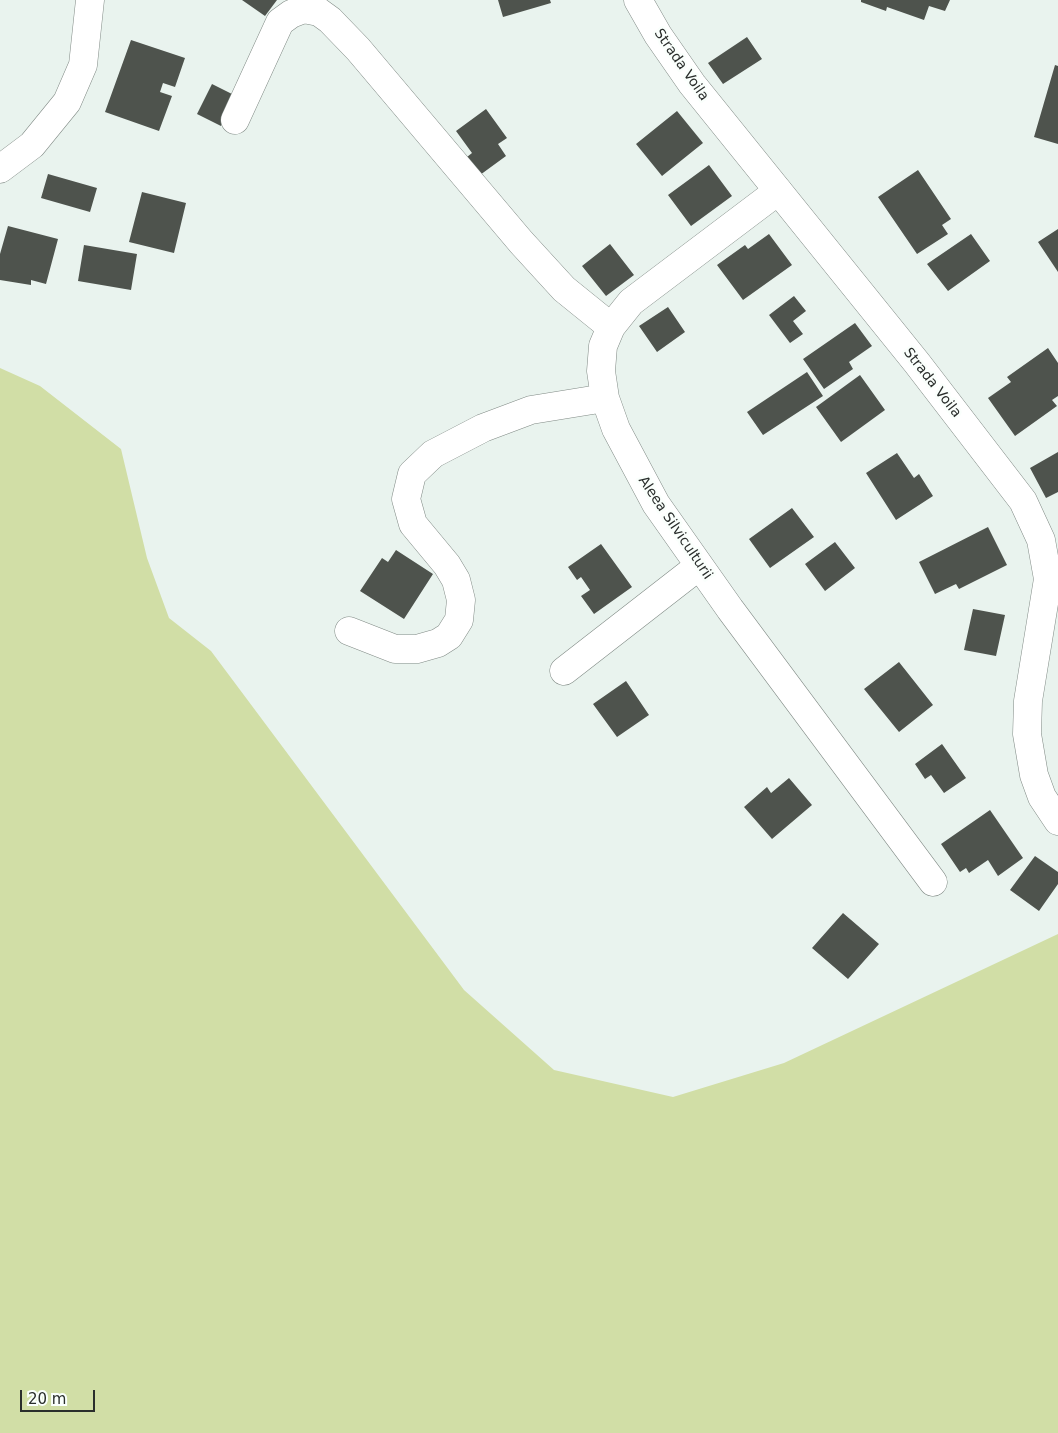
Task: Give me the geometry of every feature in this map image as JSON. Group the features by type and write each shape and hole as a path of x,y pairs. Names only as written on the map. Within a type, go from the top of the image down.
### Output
{"street":[{"path":"0,169 32,145 67,102 83,65 90,0"},
{"name":"Strada Voila","path":"638,0 658,36 692,84 916,363 1023,501 1041,540 1048,579 1028,701 1027,734 1034,775 1042,797 1058,821"},
{"path":"235,120 280,22 291,14 304,9 320,12 358,49 521,242 564,289 611,327"},
{"name":"Aleea Silviculturii","path":"778,191 631,302 611,327 602,346 601,371 605,398 616,429 656,504 699,566 933,882"},
{"path":"349,631 395,649 418,649 438,643 449,636 459,620 461,600 456,580 447,565 413,524 406,499 412,474 433,454 483,428 531,410 605,398"},
{"path":"564,671 699,566"}],"green space":[{"path":"0,368 40,386 121,449 147,558 169,618 211,651 464,990 554,1070 673,1097 784,1063 1058,934 1058,1433 0,1433"}],"building":[{"path":"242,0 277,0 265,16"},
{"path":"498,0 550,0 551,3 503,17"},
{"path":"861,0 950,0 945,11 929,6 924,20 887,7 886,11 861,2"},
{"path":"747,37 762,59 723,84 708,63"},
{"path":"131,40 185,58 175,87 163,83 160,92 172,96 159,131 105,112"},
{"path":"1055,65 1058,66 1058,144 1034,137"},
{"path":"212,84 236,96 221,126 197,114"},
{"path":"486,109 507,138 498,144 506,156 480,175 467,157 472,153 456,131"},
{"path":"677,111 703,143 662,176 636,144"},
{"path":"709,165 732,196 691,226 668,195"},
{"path":"918,170 951,219 942,225 948,234 917,254 878,197"},
{"path":"48,174 97,188 90,212 41,198"},
{"path":"142,192 186,203 174,253 129,242"},
{"path":"8,226 58,239 46,284 31,280 31,285 0,280 0,254"},
{"path":"1058,229 1058,272 1038,242"},
{"path":"769,234 792,265 743,300 717,265 745,245 748,249"},
{"path":"971,234 990,261 948,291 927,264"},
{"path":"610,244 634,275 606,296 582,266"},
{"path":"84,245 137,254 131,290 78,281"},
{"path":"794,296 806,311 793,321 803,334 790,343 769,315"},
{"path":"668,307 685,332 657,352 639,326"},
{"path":"855,323 872,346 849,362 853,369 824,389 803,359"},
{"path":"1048,348 1058,363 1058,396 1052,400 1057,406 1015,436 988,398 1011,382 1007,377"},
{"path":"807,372 823,396 763,435 747,412"},
{"path":"860,375 885,410 841,442 816,407"},
{"path":"1058,452 1058,492 1046,498 1030,468"},
{"path":"897,453 914,478 919,474 933,496 896,520 866,473"},
{"path":"792,508 814,537 770,568 749,539"},
{"path":"988,527 1007,565 959,589 956,584 935,594 919,562"},
{"path":"835,542 855,568 825,591 805,564"},
{"path":"601,544 632,587 594,614 581,596 590,590 581,577 577,580 568,567"},
{"path":"396,550 433,574 404,619 360,591 382,558 388,562"},
{"path":"973,609 1005,615 996,656 964,650"},
{"path":"899,662 933,705 899,732 864,689"},
{"path":"626,681 649,715 617,737 593,704"},
{"path":"942,744 966,778 944,793 931,775 925,779 915,764"},
{"path":"789,778 812,805 772,839 744,807 767,787 771,793"},
{"path":"990,810 1023,858 998,876 988,860 969,873 966,868 960,872 941,844"},
{"path":"1035,856 1058,872 1058,884 1039,911 1010,890"},
{"path":"843,913 879,944 848,979 812,948"}]}
